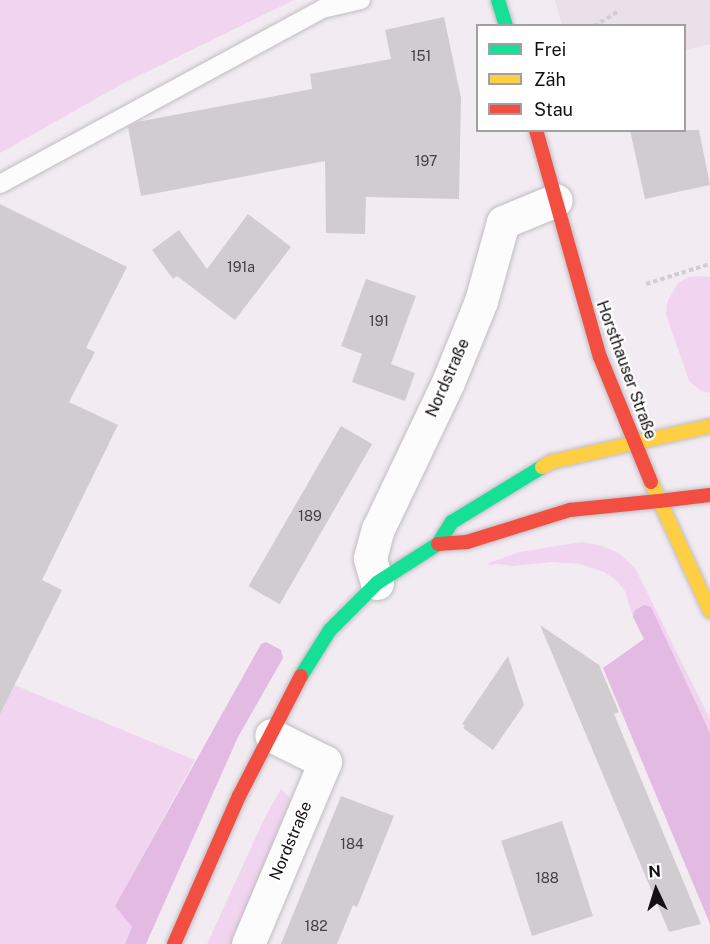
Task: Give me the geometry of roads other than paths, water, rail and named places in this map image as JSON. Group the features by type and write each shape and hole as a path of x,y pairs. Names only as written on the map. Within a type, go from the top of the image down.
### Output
{"main road":[{"path":"498,0 505,24"},
{"name":"Horsthauser Straße","path":"537,132 600,357 658,501 710,611"},
{"path":"174,944 239,796 312,655 330,630 376,583 438,544 453,522 551,462 710,426"},
{"path":"438,544 467,542 570,510 710,495"}],"street":[{"name":"Nordstraße","path":"376,583 370,558 378,529 448,382 481,301 503,222 556,200"},
{"name":"Nordstraße","path":"248,944 325,762 271,735"}],"lane":[{"path":"0,183 322,9 361,0"}]}
